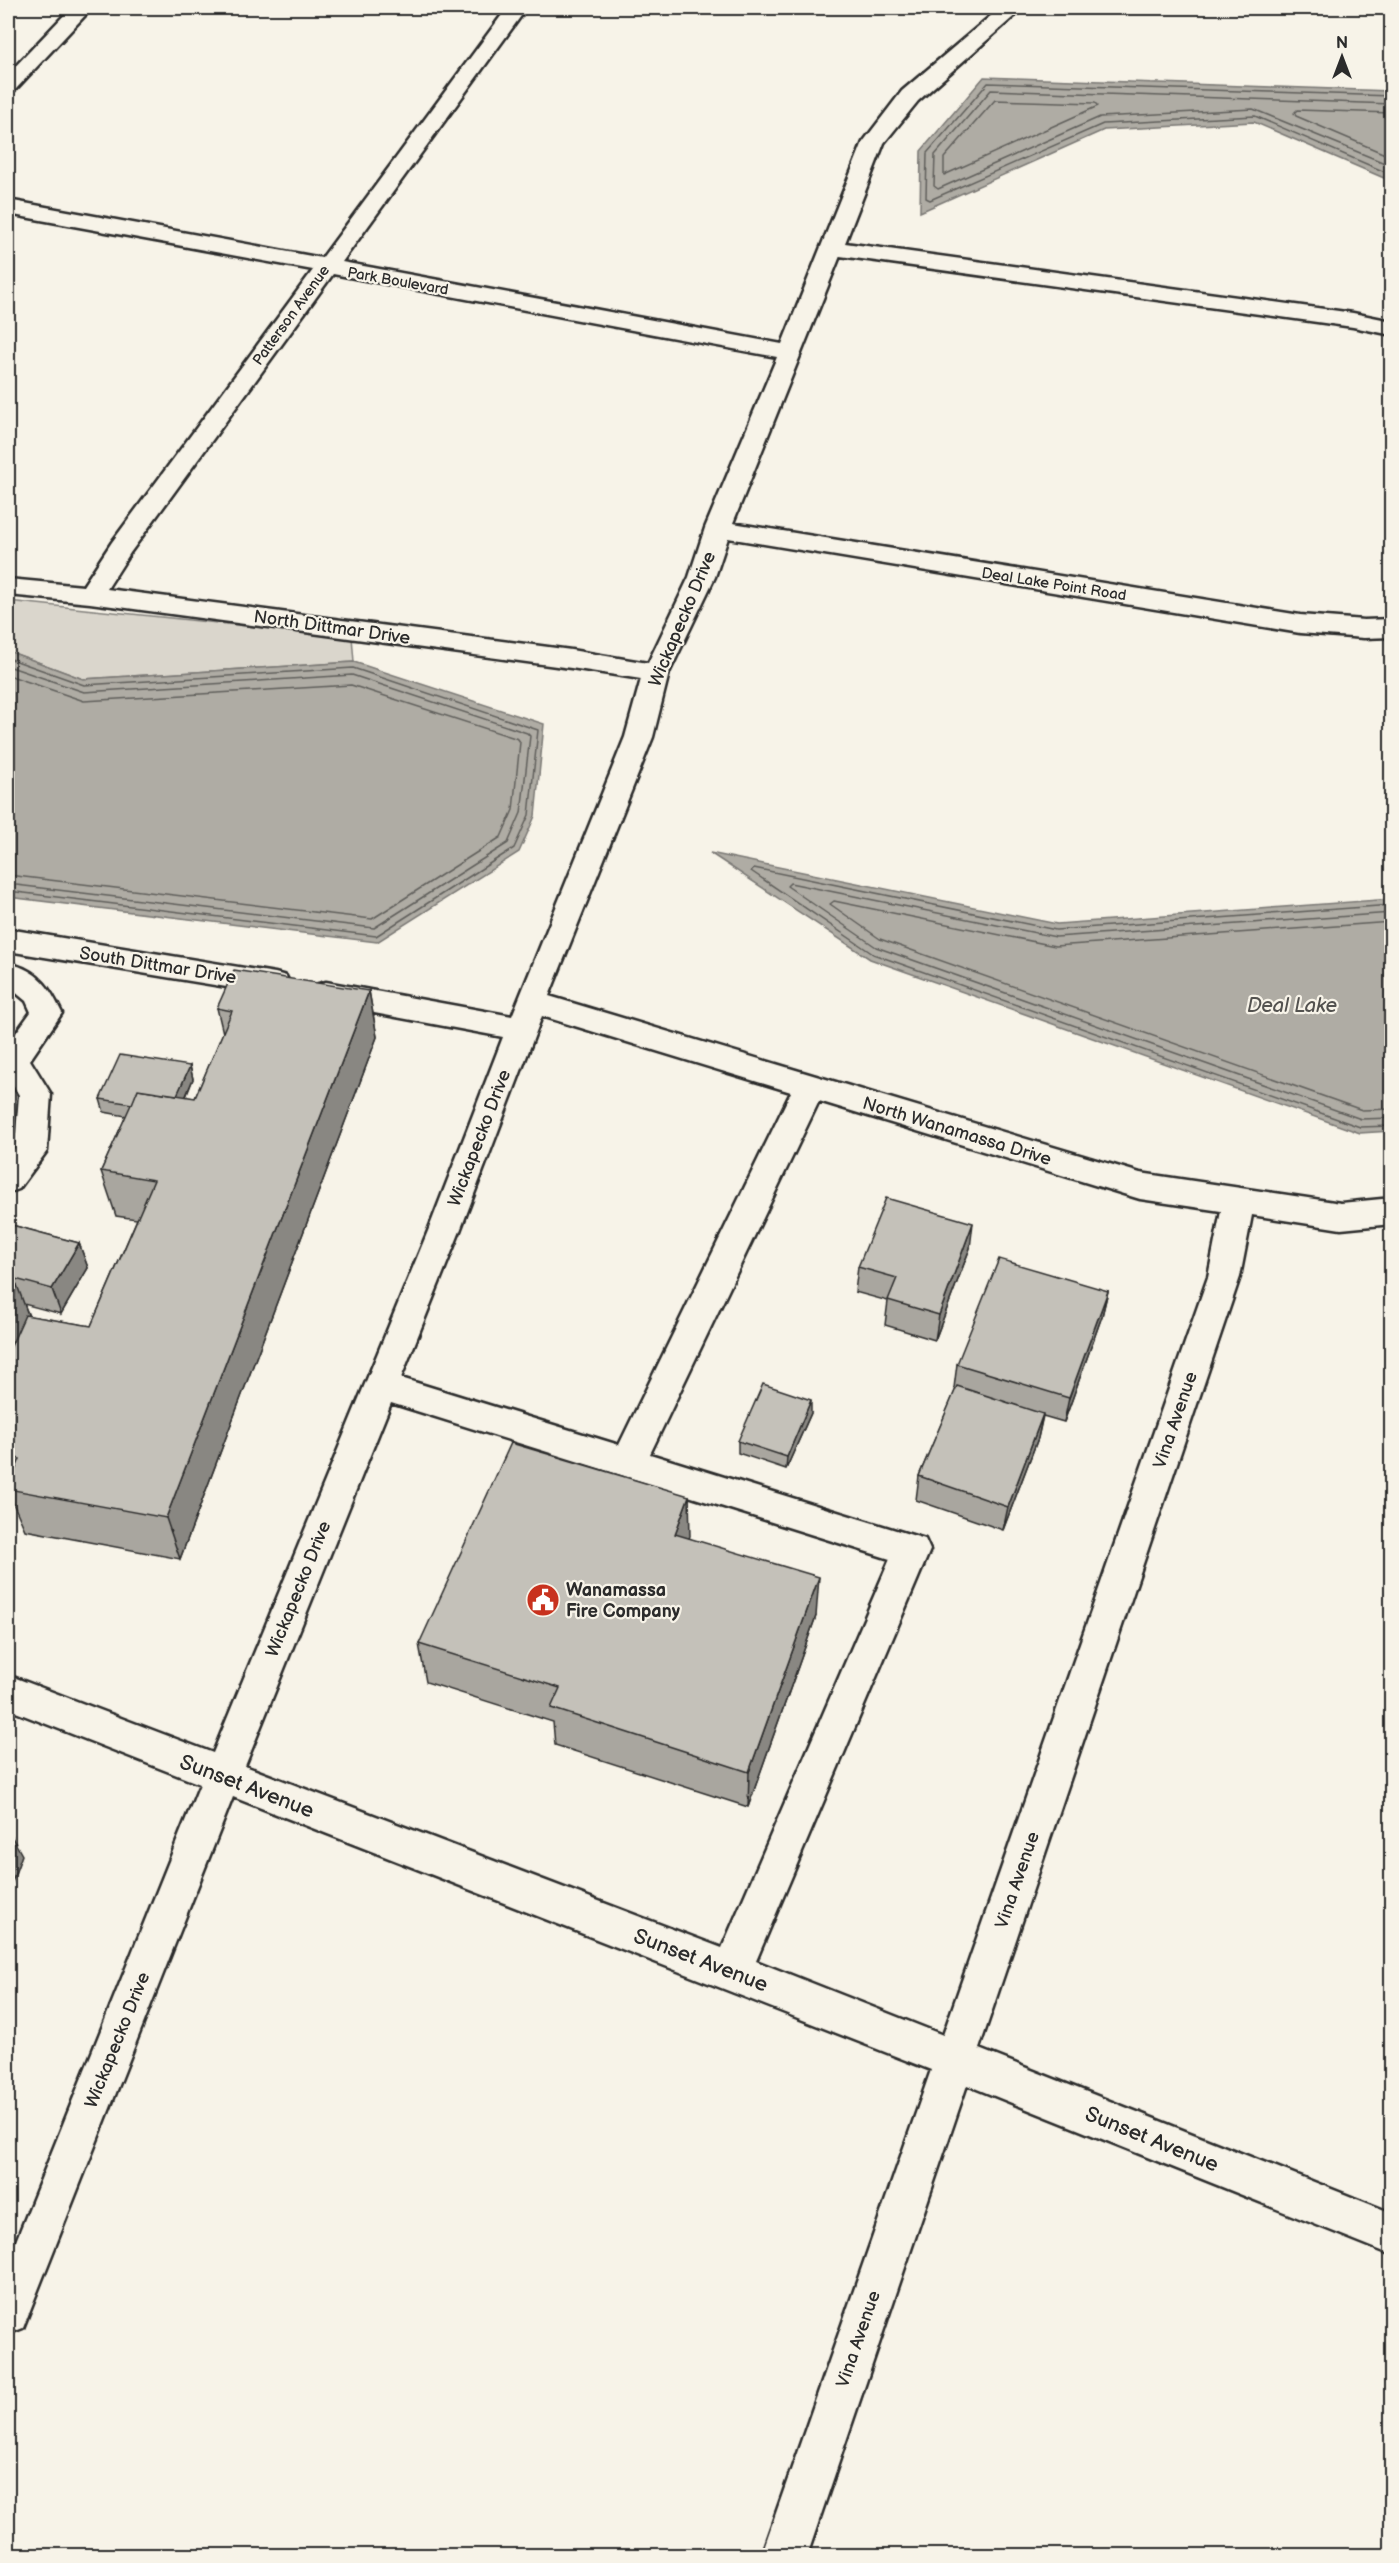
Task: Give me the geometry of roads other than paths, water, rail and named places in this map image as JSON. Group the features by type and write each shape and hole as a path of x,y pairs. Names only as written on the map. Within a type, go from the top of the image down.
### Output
{"street":[{"path":"8,86 82,8"},
{"name":"Wickapecko Drive","path":"8,2313 639,737 656,673 702,577 718,528 740,479 874,142 910,96 1012,8"},
{"name":"Patterson Avenue","path":"90,595 121,548 516,9"},
{"name":"Park Boulevard","path":"8,207 326,268 789,352"},
{"path":"832,248 1353,320 1392,328"},
{"name":"Deal Lake Point Road","path":"718,528 1300,624 1364,629 1392,628"},
{"name":"North Dittmar Drive","path":"8,587 90,595 571,658 656,673"},
{"name":"South Dittmar Drive","path":"8,940 346,996 526,1016"},
{"path":"8,1180 31,1151 35,1094 10,1060 48,1013 38,994 11,980 39,946"},
{"name":"North Wanamassa Drive","path":"526,1016 810,1086 1140,1186 1341,1216 1392,1211"},
{"path":"628,1463 810,1086"},
{"name":"Vina Avenue","path":"783,2556 1224,1277 1239,1201"},
{"path":"381,1386 912,1550 732,1971"},
{"name":"Sunset Avenue","path":"8,1692 222,1777 732,1971 1392,2234"}],"water":[{"path":"984,77 1391,91 1391,181 1254,122 1104,130 920,212 921,151"},
{"path":"8,651 83,679 354,662 544,724 535,816 519,852 377,942 8,897"},
{"name":"Deal Lake","path":"710,853 1057,924 1391,899 1391,1131 1360,1133 870,959"}],"place":[{"name":"Wanamassa Fire Company","path":"543,1600"}]}
